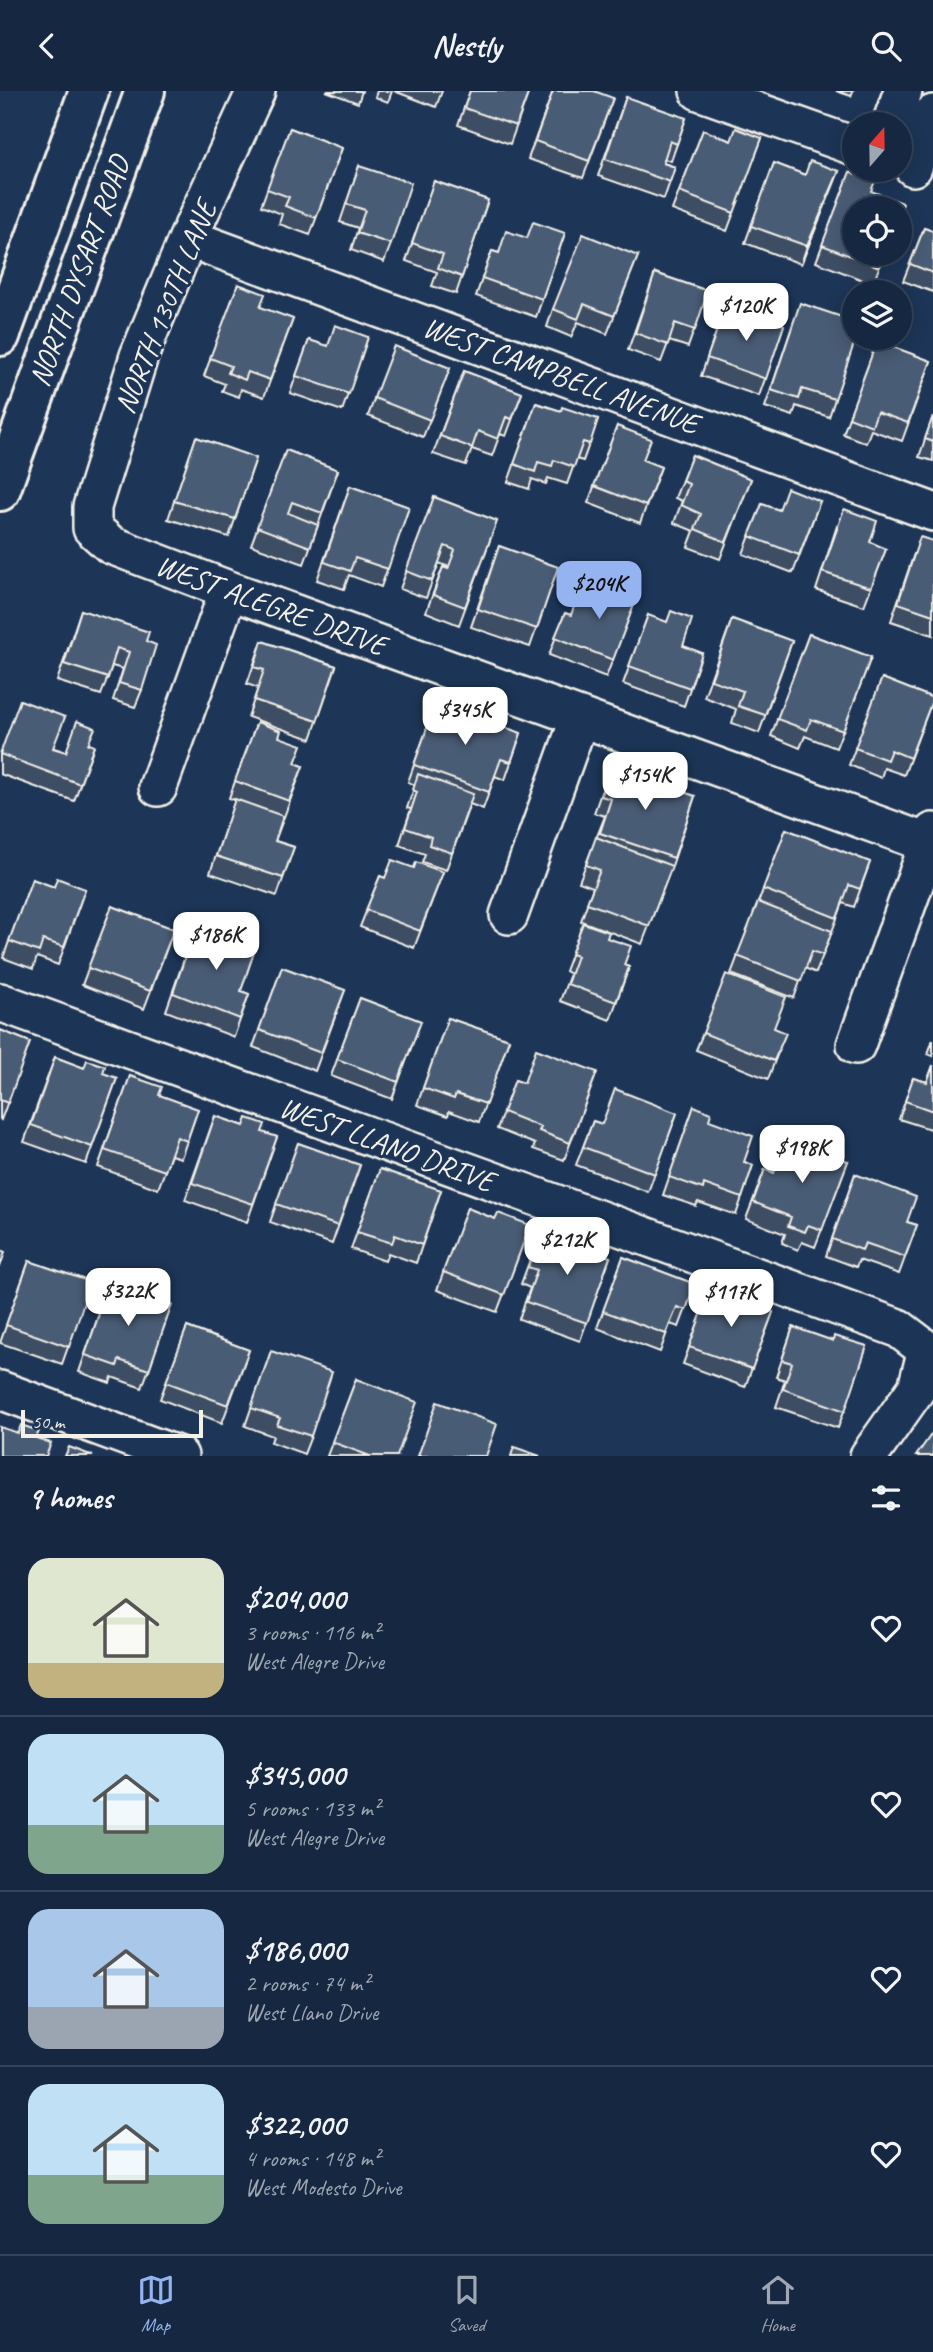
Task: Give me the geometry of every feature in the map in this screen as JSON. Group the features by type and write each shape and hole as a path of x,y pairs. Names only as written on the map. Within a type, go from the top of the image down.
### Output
{"main road":[{"name":"NORTH DYSART ROAD","path":"0,335 89,91"},
{"name":"NORTH DYSART ROAD","path":"0,491 145,91"}],"street":[{"name":"NORTH 130TH LANE","path":"92,528 92,507 139,356 188,238 256,91"},
{"path":"699,91 842,142"},
{"path":"895,112 903,91"},
{"path":"915,168 933,114"},
{"name":"WEST CAMPBELL AVENUE","path":"188,238 933,512"},
{"name":"WEST ALEGRE DRIVE","path":"92,528 111,545 229,590 932,840"},
{"path":"158,787 229,590"},
{"path":"509,915 580,717"},
{"path":"856,1045 932,840"},
{"name":"WEST LLANO DRIVE","path":"0,1002 898,1328 927,1350 917,1388 869,1456"},
{"path":"0,1391 178,1456"}],"building":[{"path":"470,91 529,91 516,126 464,108"},
{"path":"553,91 594,91 613,98 589,161 535,141"},
{"path":"626,97 686,118 677,144 670,141 663,163 675,167 670,182 605,159"},
{"path":"290,128 342,148 316,218 285,206 289,197 267,189"},
{"path":"736,128 762,138 734,213 679,192 703,130 731,141"},
{"path":"810,161 839,171 807,246 751,226 774,163 805,175"},
{"path":"359,166 411,183 391,244 357,233 365,210 346,204"},
{"path":"434,181 488,200 462,277 438,268 443,254 412,243"},
{"path":"846,182 875,182 871,191 884,196 842,196 842,253 822,245"},
{"path":"533,222 565,233 542,299 482,278 492,251 499,253 506,231 527,238"},
{"path":"924,228 933,231 933,273 912,265"},
{"path":"583,234 638,256 614,316 584,304 578,319 553,309"},
{"path":"655,273 708,291 695,330 675,323 668,345 635,333"},
{"path":"238,284 265,294 260,307 293,319 270,380 248,372 245,380 228,373 231,366 210,358"},
{"path":"800,303 842,317 842,350 852,350 835,399 802,389 799,399 771,390"},
{"path":"724,310 746,318 748,313 784,325 766,379 707,358"},
{"path":"335,325 368,337 349,394 296,376 309,340 328,346"},
{"path":"394,346 450,368 430,420 374,398"},
{"path":"874,350 901,350 931,361 908,423 877,412 872,426 849,417"},
{"path":"464,371 522,393 512,419 506,417 498,439 478,431 472,448 440,436"},
{"path":"536,403 561,411 562,407 598,419 590,444 583,442 574,467 554,460 552,466 538,462 535,472 514,464"},
{"path":"933,416 933,442 925,439"},
{"path":"617,426 651,439 643,460 661,467 646,506 594,486"},
{"path":"196,437 256,458 235,519 174,501"},
{"path":"286,450 338,470 322,513 292,502 288,513 318,525 310,547 257,527"},
{"path":"692,455 751,479 726,542 695,529 701,514 681,505 689,484 682,481"},
{"path":"350,486 409,507 388,569 355,558 350,571 324,562"},
{"path":"787,488 820,501 799,555 749,536 762,504 779,510"},
{"path":"434,497 497,521 465,607 433,595 443,567 448,569 455,550 445,546 432,581 406,571"},
{"path":"844,509 877,521 870,542 886,549 871,588 822,572"},
{"path":"920,537 933,541 933,615 898,603"},
{"path":"499,546 558,567 537,629 478,609"},
{"path":"605,582 638,594 613,660 555,637 565,613 571,615 579,592 598,599"},
{"path":"81,610 149,632 146,641 156,645 142,690 119,683 129,652 117,648 108,678 64,664"},
{"path":"671,611 692,619 683,646 702,653 690,688 629,666 648,615 667,622"},
{"path":"732,619 792,641 765,715 738,706 743,691 711,680"},
{"path":"809,634 871,657 843,731 811,719 807,730 777,719"},
{"path":"262,641 336,666 317,721 254,700 264,670 254,667"},
{"path":"882,678 933,698 910,758 891,750 887,760 855,748"},
{"path":"20,700 65,717 53,748 66,752 77,721 95,728 88,744 94,746 80,784 0,754"},
{"path":"436,703 521,733 511,762 501,759 489,792 414,765"},
{"path":"257,722 281,731 279,737 302,745 295,763 303,766 289,801 235,781"},
{"path":"610,767 695,796 674,858 600,833 611,799 601,796"},
{"path":"418,774 473,794 452,853 429,845 431,837 405,828 417,792 413,790"},
{"path":"235,799 283,816 275,841 294,847 283,878 216,856"},
{"path":"786,829 870,862 860,889 849,885 837,918 763,889"},
{"path":"596,837 672,866 649,926 587,903 600,870 586,865"},
{"path":"392,860 414,868 416,862 443,872 420,931 366,910 380,876 385,878"},
{"path":"57,878 85,889 64,947 43,940 39,952 9,941 32,879 54,887"},
{"path":"758,902 832,931 823,955 812,951 801,981 737,956"},
{"path":"112,906 174,929 150,991 88,968"},
{"path":"583,923 609,932 607,938 631,946 624,965 629,967 616,1002 567,984 577,956 571,954"},
{"path":"196,925 256,946 241,991 249,994 240,1019 173,993"},
{"path":"282,967 345,990 321,1053 259,1030"},
{"path":"726,974 786,997 774,1028 786,1033 774,1061 703,1033"},
{"path":"360,998 421,1021 398,1082 337,1059"},
{"path":"448,1018 509,1039 486,1104 456,1094 454,1099 423,1088"},
{"path":"0,1030 30,1042 8,1103 0,1100"},
{"path":"536,1049 597,1072 570,1143 539,1131 541,1127 503,1112 515,1080 524,1083"},
{"path":"55,1057 84,1068 87,1060 105,1066 103,1073 117,1078 92,1147 31,1125"},
{"path":"933,1066 933,1111 905,1101 913,1078 927,1082"},
{"path":"130,1076 162,1087 159,1095 198,1109 187,1141 177,1137 165,1171 104,1150"},
{"path":"615,1089 677,1113 655,1174 583,1147 593,1121 602,1124"},
{"path":"694,1106 711,1113 709,1120 753,1136 744,1162 753,1165 742,1198 704,1184 703,1189 669,1177"},
{"path":"215,1116 244,1126 247,1118 265,1124 262,1132 277,1137 253,1204 192,1183"},
{"path":"787,1138 848,1161 822,1230 808,1225 805,1232 788,1226 791,1217 753,1202 765,1169 774,1173"},
{"path":"298,1143 360,1165 338,1226 276,1204"},
{"path":"380,1169 441,1190 422,1245 395,1235 392,1243 357,1232"},
{"path":"855,1174 916,1197 907,1222 917,1225 905,1257 865,1243 862,1250 832,1239"},
{"path":"467,1208 495,1219 498,1213 530,1225 504,1295 443,1272"},
{"path":"539,1235 578,1248 580,1240 598,1246 596,1252 610,1257 587,1323 526,1302 537,1270 528,1267"},
{"path":"0,1250 5,1252 0,1267"},
{"path":"623,1257 695,1284 686,1310 677,1307 666,1334 603,1311"},
{"path":"29,1261 91,1282 69,1347 6,1325"},
{"path":"110,1282 172,1304 149,1370 119,1360 117,1366 85,1355"},
{"path":"711,1288 773,1312 752,1369 689,1347"},
{"path":"187,1327 249,1350 228,1405 166,1382"},
{"path":"793,1327 833,1341 834,1336 867,1346 845,1411 783,1389 792,1363 782,1360"},
{"path":"271,1351 332,1372 311,1436 277,1425 280,1418 251,1408"},
{"path":"356,1379 417,1402 397,1456 370,1456 332,1442"},
{"path":"437,1402 497,1424 486,1456 418,1456"},
{"path":"21,1425 39,1431 36,1438 51,1443 46,1456 0,1456 0,1427 18,1433"},
{"path":"933,1432 933,1456 916,1456"},
{"path":"69,1447 93,1456 65,1456"},
{"path":"514,1447 540,1456 511,1456"}]}
